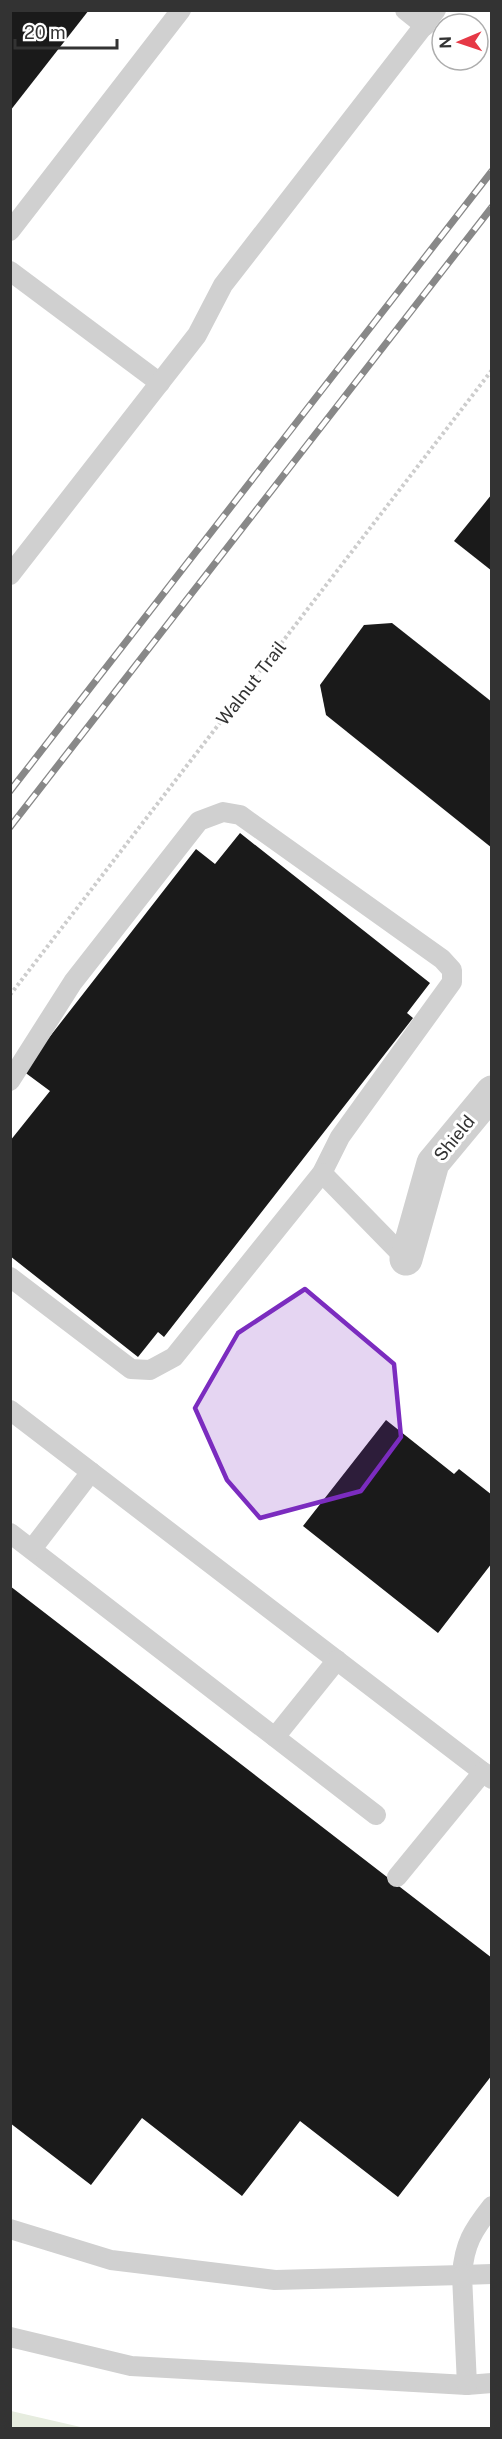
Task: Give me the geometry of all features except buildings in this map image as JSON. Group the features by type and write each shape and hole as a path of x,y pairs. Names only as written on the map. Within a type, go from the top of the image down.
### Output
{"street":[{"name":"Shield","path":"406,1259 433,1163 492,1092"}],"lane":[{"path":"10,231 182,10"},
{"path":"10,575 197,335 223,285 430,18 405,10"},
{"path":"10,271 160,383"},
{"path":"10,1081 73,982 199,821 223,812 240,815 442,959 452,970 452,982 340,1137 322,1173 174,1358 150,1370 131,1369 10,1277"},
{"path":"322,1173 406,1259"},
{"path":"10,1410 487,1776 397,1877"},
{"path":"32,1549 91,1472"},
{"path":"10,1533 376,1815"},
{"path":"275,1737 337,1660"},
{"path":"467,2385 463,2256 468,2241 492,2206"},
{"path":"10,2229 111,2260 275,2280 492,2274"},
{"path":"10,2337 131,2366 467,2385 492,2383"}],"path":[{"name":"Walnut Trail","path":"10,995 492,370"}],"highlighted area":[{"path":"305,1289 394,1364 401,1437 361,1491 260,1518 227,1480 195,1408 238,1333"}],"shaded area":[{"path":"11,2411 85,2428 11,2428"}],"railway":[{"path":"10,791 492,171"},
{"path":"10,827 492,207"}]}
